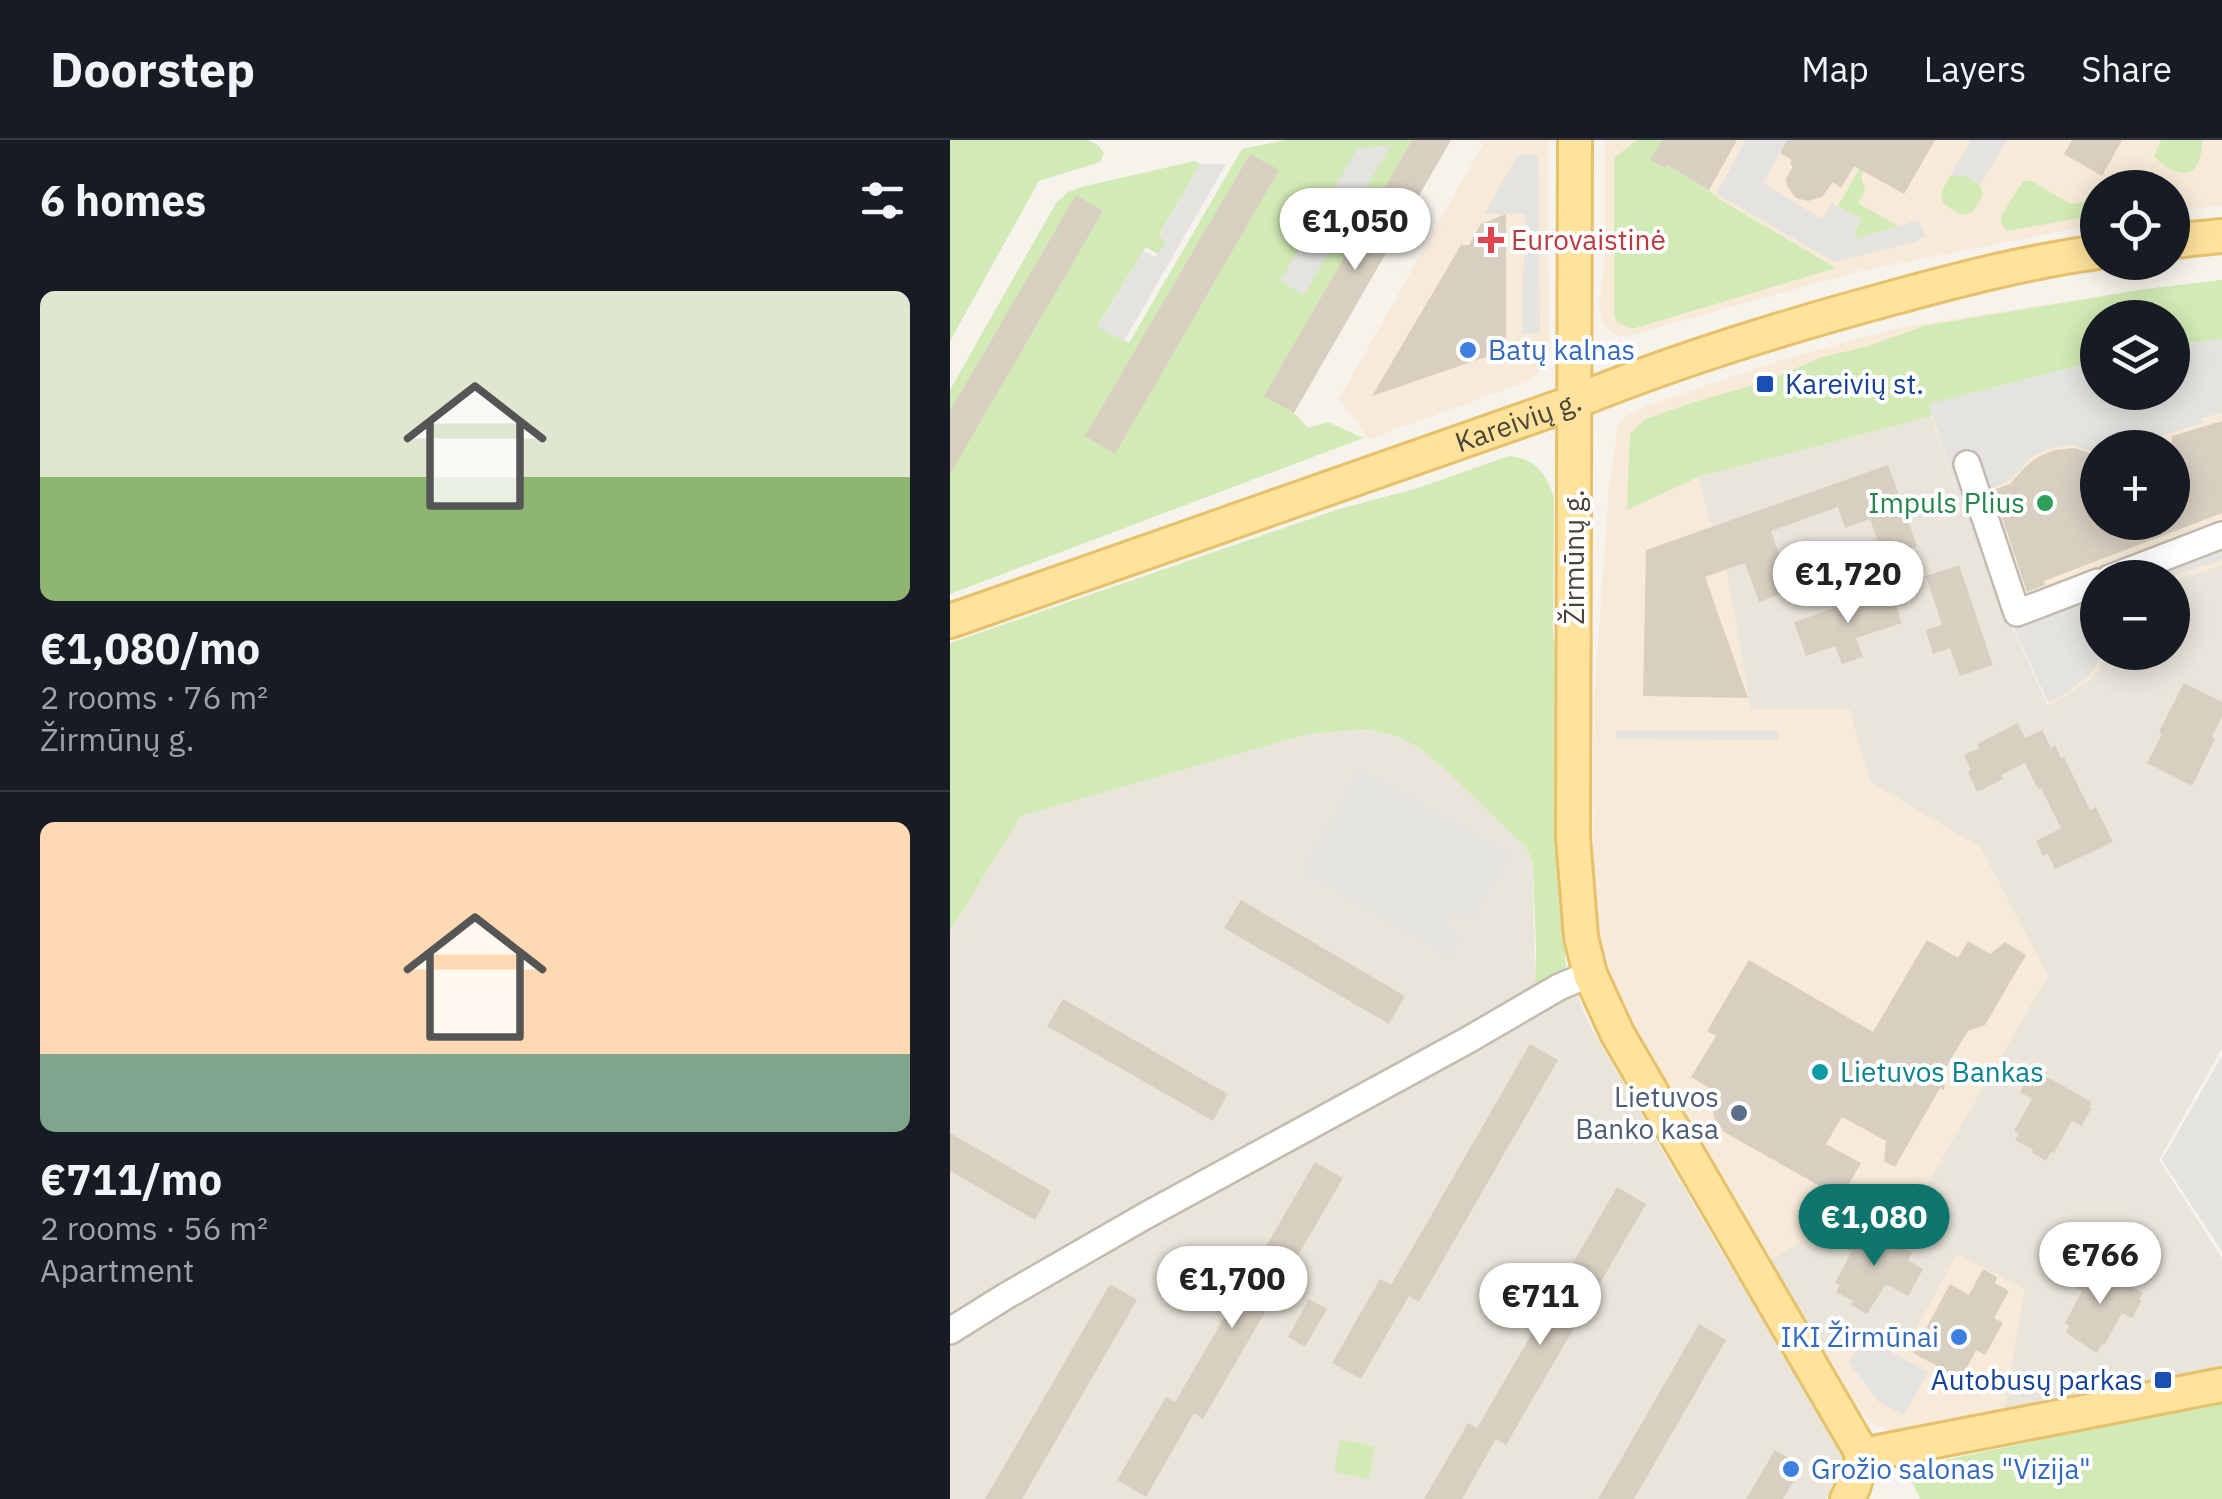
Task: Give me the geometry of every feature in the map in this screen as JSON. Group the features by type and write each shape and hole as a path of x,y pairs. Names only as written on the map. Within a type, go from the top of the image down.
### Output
{"main road":[{"name":"Žirmūnų g.","path":"1574,140 1573,837 1581,936 1590,974 1616,1032 1863,1456"},
{"path":"2190,240 2222,236"},
{"name":"Kareivių g.","path":"950,621 1783,327 1986,272 2080,255"},
{"path":"1847,1499 1863,1456 2222,1384"}],"street":[{"path":"1967,464 2018,612 2080,589"},
{"path":"2157,560 2222,535"},
{"path":"950,1331 1146,1216 1544,995 1590,974"}],"shaded area":[{"path":"1477,140 1548,140 1549,350 1545,363 1529,381 1369,439 1339,399 1483,144"},
{"path":"1605,140 2222,140 2222,206 2190,209 2190,170 2080,170 2080,227 1856,272 1631,335 1611,333 1604,324 1599,307 1605,255"},
{"path":"1746,140 1787,140 1763,183 1822,219 1831,203 1862,219 1854,233 1859,238 1919,220 1925,236 1835,262 1716,194"},
{"path":"1971,140 2007,140 1980,185 1965,176 1950,176"},
{"path":"1391,145 1304,295 1280,281 1357,149"},
{"path":"1538,154 1540,333 1522,334 1525,214 1484,214 1518,155"},
{"path":"1200,164 1226,164 1124,341 1098,327 1143,251 1155,257 1167,242 1159,237"},
{"path":"2222,280 2222,565 2190,575 2190,560 2080,560 2080,670 2097,670 2092,678 2047,707 1974,541 1931,416 1698,477 1726,569 1751,709 1849,709 1870,782 1981,848 2048,976 1926,1186 1884,1196 1768,1260 1632,1035 1596,928 1594,701 1609,487 1618,427 1625,417 1645,406 1780,360 1903,327 2145,289"},
{"path":"2222,339 2222,413 2201,418 2203,423 2181,430 2080,430 2080,447 2048,449 2031,457 2011,480 1986,491 2026,603 2067,589 2064,581 2080,575 2080,670 2093,670 2063,695 2048,702 1974,541 1929,404 2080,365 2080,410 2190,410 2190,343"},
{"path":"1932,416 1974,541 2048,706 2092,678 2097,670 2190,670 2190,575 2222,565 2222,1048 2159,1160 2222,1258 2222,1372 2003,1414 1872,1330 1820,1350 1768,1260 1884,1196 1926,1186 1981,848 1870,782 1849,709 1751,710 1726,569 1698,477"},
{"path":"2216,521 2222,539 2222,560 2190,570 2190,560 2117,560 2168,540 2190,540 2190,531"},
{"path":"1367,729 1397,736 1419,748 1443,766 1525,846 1533,862 1535,984 1566,967 1588,1022 1713,1238 1837,1440 1843,1467 1826,1499 950,1499 950,931 1021,816 1308,734"},
{"path":"1617,731 1778,731 1778,740 1616,739"},
{"path":"1361,769 1509,855 1472,920 1460,913 1457,917 1450,914 1443,926 1462,937 1450,957 1302,871"},
{"path":"2222,1056 2222,1251 2162,1160"},
{"path":"1957,1254 2025,1289 2003,1414 1908,1432 1871,1423 1852,1404 1820,1350 1872,1330 1905,1348"},
{"path":"1864,1337 1928,1372 1904,1415 1879,1402 1849,1363"}],"green space":[{"path":"950,140 1088,140 1104,153 1100,162 1039,181 950,341"},
{"path":"1285,140 1412,140 1265,395 1294,413 1308,428 1328,422 1363,438 950,594 950,390 1056,203 1081,187 1195,161 1200,164 1159,236 1167,242 1158,254 1146,247 1098,326 1129,343 1242,149"},
{"path":"1637,140 1662,140 1651,160 1665,168 1667,165 1836,268 1635,328 1617,322 1614,158"},
{"path":"1876,140 1881,140 1861,175 1865,191 1858,203 1898,226 1859,238 1854,234 1861,219 1838,206"},
{"path":"2161,140 2203,140 2197,165 2190,171 2173,170 2154,156"},
{"path":"1950,176 1965,176 1980,185 1983,195 1972,212 1962,215 1942,200"},
{"path":"2023,181 2031,181 2071,204 2080,203 2080,218 2007,231 2001,216"},
{"path":"2222,280 2222,339 2190,343 2190,300 2080,300 2080,365 1930,404 1932,416 1698,477 1627,510 1630,434 1645,419 1924,326 2145,289"},
{"path":"1509,456 1526,460 1539,469 1554,498 1557,863 1566,967 1535,985 1533,862 1525,846 1419,748 1397,736 1367,729 1308,734 1021,816 950,931 950,643 1339,509 1418,488"},
{"path":"2222,1402 2222,1499 1920,1499 1912,1482 1920,1479 1916,1466"},
{"path":"1340,1440 1375,1446 1369,1479 1334,1472"}],"building":[{"path":"1412,140 1451,140 1294,413 1264,396"},
{"path":"1662,140 1737,140 1709,190 1667,165 1665,168 1650,160"},
{"path":"1787,140 1935,140 1904,194 1854,166 1841,188 1833,182 1822,197 1808,201 1796,198 1787,186 1792,160 1780,153"},
{"path":"2072,140 2122,140 2105,170 2092,170 2064,154"},
{"path":"1250,154 1279,170 1115,454 1085,436"},
{"path":"1076,195 1103,211 950,474 950,411"},
{"path":"1506,214 1506,350 1372,396 1461,245 1469,245 1481,224"},
{"name":"Impuls Plius","path":"2222,421 2222,513 2190,525 2190,431"},
{"name":"Impuls Plius","path":"2080,450 2080,540 2151,540 2099,560 2080,560 2080,567 2027,592 1993,490 2010,484 2038,457"},
{"path":"1888,465 1917,546 1883,557 1870,519 1845,528 1838,507 1771,531 1792,590 1759,602 1745,563 1705,577 1748,698 1643,696 1646,550"},
{"path":"1959,565 1993,665 1960,676 1950,648 1933,654 1926,630 1942,625 1926,576"},
{"path":"1890,589 1902,623 1856,638 1863,657 1842,664 1835,646 1806,656 1794,622"},
{"path":"2184,683 2222,702 2222,716 2212,737 2215,739 2192,786 2147,763"},
{"path":"2018,723 2025,738 2042,730 2051,748 2055,745 2090,810 2096,807 2113,842 2055,869 2036,841 2061,828 2025,763 1977,792 1964,755"},
{"path":"1241,900 1405,996 1389,1024 1224,928"},
{"name":"Lietuvos Bankas","path":"1927,940 1958,958 1968,941 1990,954 2005,942 2026,955 1985,1025 1968,1031 1946,1067 1944,1090 1940,1088 1895,1167 1884,1161 1886,1141 1842,1117 1826,1144 1861,1163 1841,1198 1724,1132 1714,1117 1713,1090 1691,1077 1716,1036 1707,1031 1749,960 1873,1032"},
{"path":"1063,999 1228,1094 1213,1121 1047,1026"},
{"path":"1530,1044 1558,1060 1419,1302 1409,1296 1361,1379 1332,1363 1380,1279 1391,1285"},
{"path":"2038,1072 2092,1102 2081,1126 2072,1121 2046,1161 2015,1140 2019,1134 2014,1131 2032,1099 2020,1092"},
{"path":"950,1133 1051,1191 1035,1220 950,1171"},
{"path":"1315,1162 1343,1178 1203,1419 1194,1413 1146,1497 1117,1480 1166,1397 1175,1402"},
{"path":"1617,1187 1646,1204 1506,1445 1496,1439 1462,1499 1424,1499 1468,1423 1477,1428"},
{"path":"1858,1224 1912,1253 1908,1260 1923,1269 1908,1296 1886,1284 1867,1314 1836,1292 1840,1285 1835,1283 1852,1251 1839,1244 1846,1232 1852,1235"},
{"path":"2089,1264 2143,1293 2132,1318 2122,1313 2097,1353 2066,1333 2069,1326 2065,1323 2082,1291 2070,1285 2077,1272 2083,1275"},
{"name":"IKI Žirmūnai","path":"1983,1269 2009,1291 1994,1318 2003,1323 1985,1355 1976,1350 1961,1379 1913,1353 1950,1284 1969,1295"},
{"path":"1110,1284 1137,1300 1022,1499 985,1499"},
{"path":"1309,1299 1327,1309 1305,1347 1288,1337"},
{"path":"1699,1324 1726,1340 1634,1499 1598,1499"},
{"path":"1775,1450 1803,1466 1783,1499 1746,1499"}],"place":[{"name":"Eurovaistinė","path":"1491,240"},
{"name":"Batų kalnas","path":"1468,350"},
{"name":"Kareivių st.","path":"1765,384"},
{"name":"Impuls Plius","path":"2045,503"},
{"name":"Lietuvos Bankas","path":"1820,1072"},
{"name":"Lietuvos Banko kasa","path":"1739,1113"},
{"name":"IKI Žirmūnai","path":"1959,1337"},
{"name":"Autobusų parkas","path":"2163,1380"},
{"name":"Grožio salonas \"Vizija\"","path":"1791,1469"}]}
